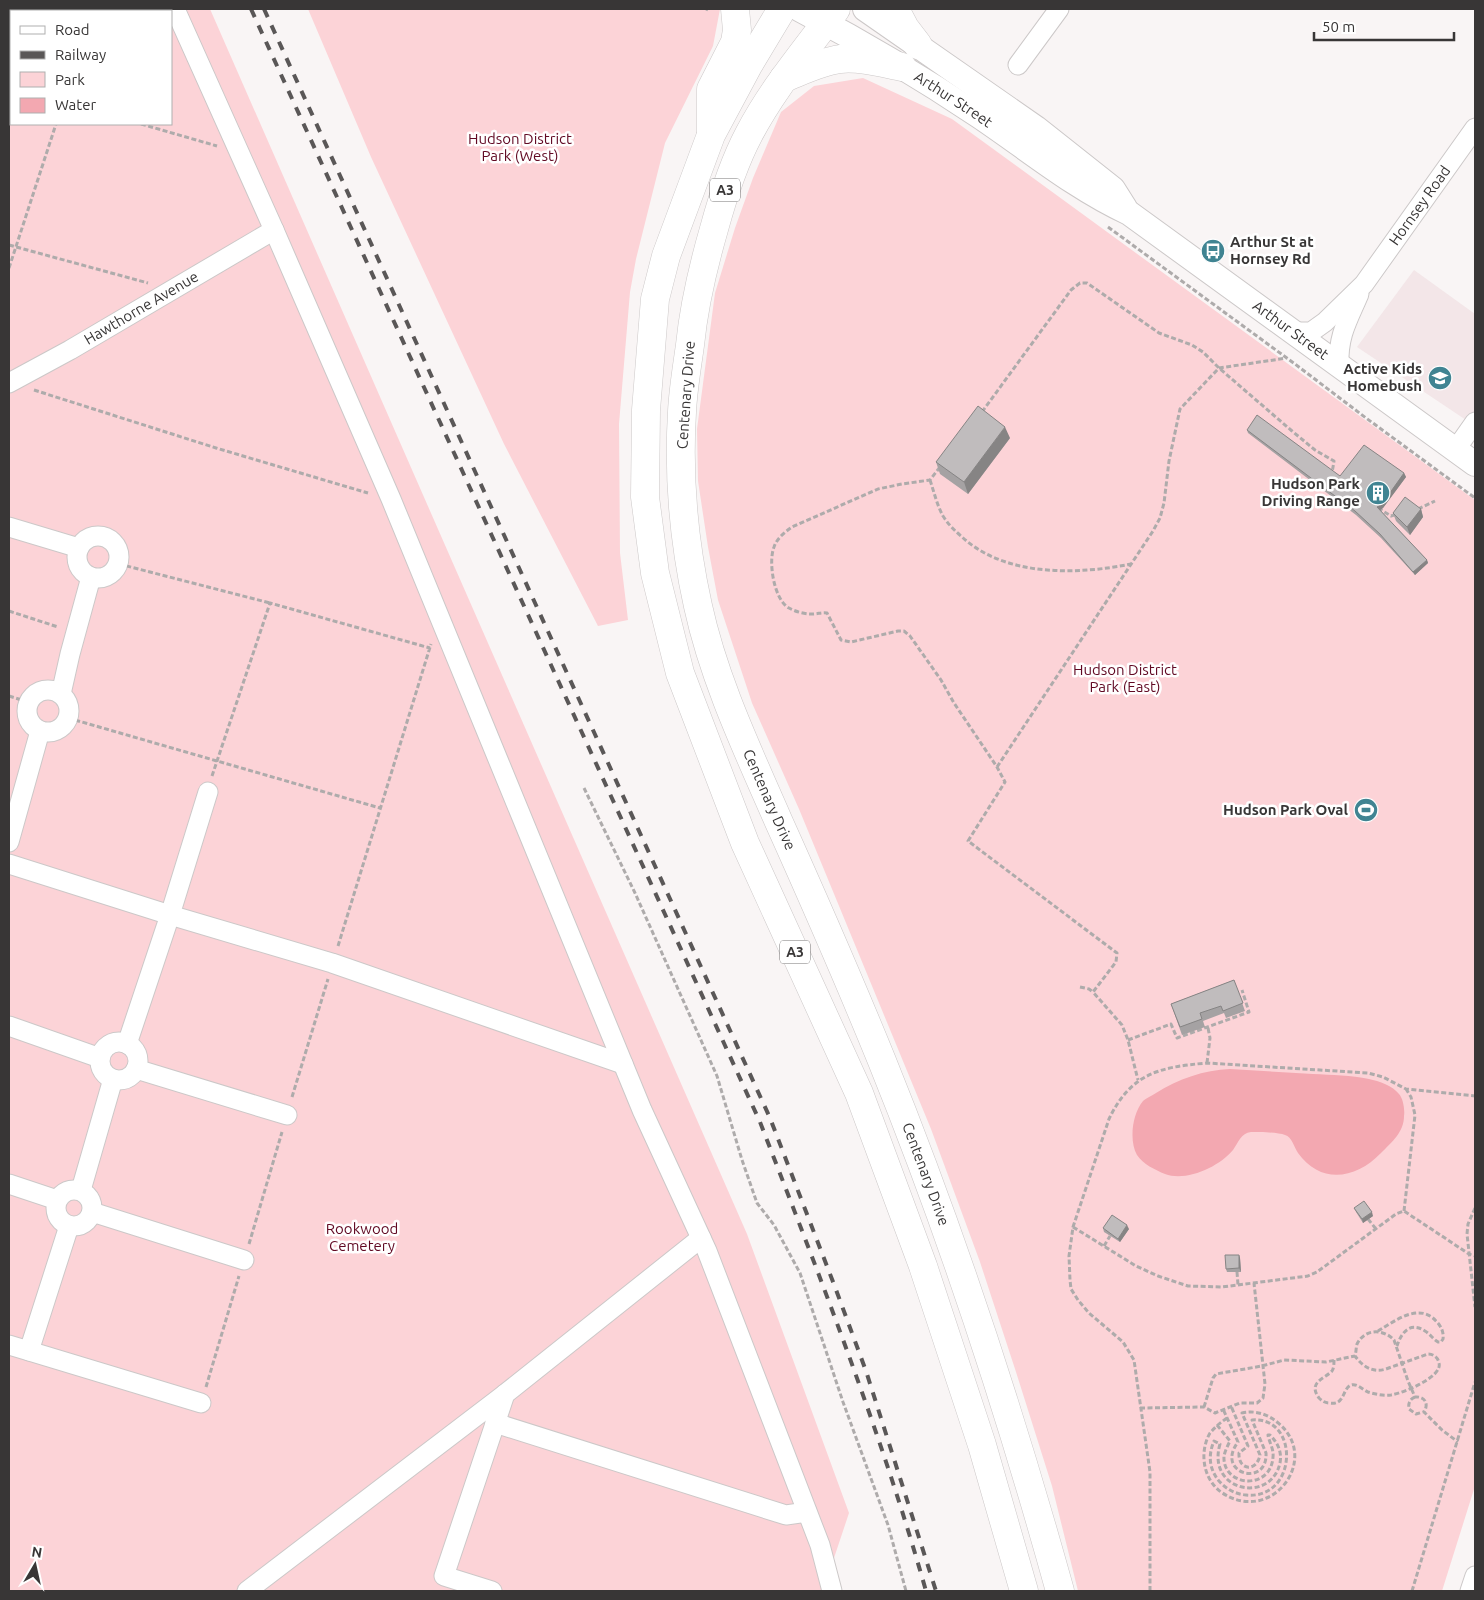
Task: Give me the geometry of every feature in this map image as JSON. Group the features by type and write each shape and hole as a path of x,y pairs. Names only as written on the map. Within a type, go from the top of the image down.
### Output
{"highway":[{"path":"711,135 711,89 735,42 737,30 734,9"},
{"name":"A3","path":"782,9 749,64 711,135 666,256 655,299 646,410 645,478 645,497 655,574 680,674 741,834 859,1092 923,1266 982,1445 1024,1591"},
{"path":"895,9 918,44"},
{"name":"Centenary Drive","path":"831,16 765,105 748,136 728,179 706,258 694,313 682,410 681,469 688,551 698,608 716,669 742,737 816,904 878,1052 942,1216 996,1372 1060,1591"},
{"path":"784,78 818,64 841,59 876,61 902,67"}],"main road":[{"name":"Arthur Street","path":"799,9 831,16 902,67 978,115 1104,202 1129,213 1475,464"},
{"name":"Arthur Street","path":"865,9 918,44 1036,128 1113,188 1129,213"}],"street":[{"path":"175,9 274,230 391,500 642,1110 701,1238 820,1545 832,1591"},
{"path":"1018,65 1059,9"},
{"name":"Hornsey Road","path":"1294,332 1311,332 1325,322 1364,284 1475,128"},
{"name":"Hawthorne Avenue","path":"9,382 70,350 274,230"},
{"name":"Hornsey Road","path":"1339,364 1341,334 1364,284"},
{"path":"1456,449 1475,422"},
{"path":"9,527 79,548"},
{"path":"104,536 111,540 119,550 118,564 115,570 103,578 91,577 85,573 78,563 77,555 79,548 90,537 104,536"},
{"path":"61,694 91,577"},
{"path":"40,691 55,691 66,699 69,706 68,718 63,727 57,731 47,733 40,731 32,726 28,720 26,709 28,702 40,691"},
{"path":"9,842 40,731"},
{"path":"127,1044 208,792"},
{"path":"9,864 170,915 332,963 623,1064"},
{"path":"9,1026 100,1058"},
{"path":"120,1042 127,1044 136,1052 138,1059 136,1069 129,1077 113,1079 107,1076 103,1070 100,1058 102,1052 108,1046 120,1042"},
{"path":"136,1069 287,1115"},
{"path":"81,1190 113,1079"},
{"path":"9,1184 57,1200"},
{"path":"74,1189 81,1190 90,1198 92,1204 90,1218 84,1224 69,1226 59,1219 56,1213 57,1200 64,1192 74,1189"},
{"path":"92,1212 244,1260"},
{"path":"29,1351 69,1226"},
{"path":"247,1591 505,1394 701,1238"},
{"path":"9,1345 202,1403"},
{"path":"492,1591 442,1584 505,1394"},
{"path":"495,1423 786,1515 806,1512"},
{"path":"1470,1591 1475,1576"}],"path":[{"path":"9,268 56,125"},
{"path":"144,125 239,152"},
{"path":"1102,223 1288,358 1475,498"},
{"path":"9,245 173,289"},
{"path":"977,419 1072,290 1080,282 1087,283 1159,333 1192,345 1203,352 1304,441 1334,461 1332,476"},
{"path":"997,767 1160,518 1167,489 1168,462 1180,409 1219,368 1288,358"},
{"path":"9,382 216,448 391,500"},
{"path":"942,466 930,480 878,489 792,527 783,534 774,548 771,565 772,574 779,595 787,607 802,613 827,613 841,640 852,642 898,631 907,632 941,680 1005,782 968,841 1117,953 1116,962 1093,992"},
{"path":"930,480 943,516 966,542 993,559 1062,571 1092,570 1132,563"},
{"path":"1413,512 1435,501"},
{"path":"1372,504 1391,516 1398,514"},
{"path":"118,564 270,603 430,648"},
{"path":"208,792 270,603"},
{"path":"9,611 76,632"},
{"path":"202,1403 332,963 439,618"},
{"path":"9,696 28,702"},
{"path":"68,718 380,808"},
{"path":"584,788 635,893 717,1076 742,1160 758,1203 774,1226 800,1273 843,1402 888,1525 906,1591"},
{"path":"1080,987 1089,988 1122,1025 1128,1040 1138,1080"},
{"path":"1128,1040 1171,1024 1178,1038 1250,1012 1242,990"},
{"path":"1207,1063 1210,1038 1208,1028"},
{"path":"1150,1591 1150,1472 1134,1360 1123,1342 1089,1313 1078,1300 1071,1289 1069,1268 1074,1227 1108,1118 1115,1105 1123,1094 1138,1080 1161,1070 1181,1065 1207,1063 1368,1073 1383,1077 1406,1089 1475,1096"},
{"path":"1404,1211 1415,1114 1411,1097 1406,1089"},
{"path":"1475,1208 1468,1224 1467,1234 1475,1307"},
{"path":"1074,1227 1136,1266 1158,1276 1188,1286 1222,1287 1308,1276 1318,1272 1396,1214 1404,1211"},
{"path":"1404,1211 1469,1254 1475,1256"},
{"path":"1368,1219 1376,1229"},
{"path":"1104,1246 1110,1236"},
{"path":"1237,1272 1238,1285"},
{"path":"1140,1408 1204,1407 1215,1413 1240,1403 1257,1402 1263,1398 1265,1384 1254,1283"},
{"path":"1334,1360 1334,1366 1331,1371 1319,1380 1316,1389 1319,1398 1333,1404 1341,1400 1348,1387 1352,1385 1356,1385 1369,1392 1389,1395 1411,1388 1437,1373 1440,1366 1439,1362 1435,1356 1428,1354 1379,1371 1372,1370 1359,1362 1355,1356 1361,1339 1402,1317 1421,1312 1435,1319 1443,1331 1443,1339 1441,1342 1438,1342 1421,1329 1410,1329 1400,1336 1397,1346"},
{"path":"1377,1331 1390,1335 1397,1346 1415,1397"},
{"path":"1204,1407 1216,1374 1284,1360 1317,1362 1355,1356"},
{"path":"1412,1591 1475,1382"},
{"path":"1421,1397 1425,1401 1426,1407 1424,1412 1416,1414 1409,1409 1409,1403 1412,1398 1421,1397"},
{"path":"1227,1418 1217,1425 1206,1442 1204,1462 1206,1471 1219,1491 1226,1496 1247,1502 1266,1499 1280,1489 1291,1473 1295,1457 1292,1439 1279,1423 1268,1415 1242,1413 1260,1455 1257,1464 1247,1467 1240,1462 1239,1457 1240,1453 1248,1446 1231,1406"},
{"path":"1217,1425 1230,1441 1224,1455 1228,1470 1238,1478 1253,1481 1260,1479 1270,1470 1273,1452 1268,1435 1276,1442 1281,1454 1279,1468 1270,1481 1258,1487 1240,1487 1232,1483 1221,1472 1217,1460 1220,1444 1214,1441 1210,1460 1212,1469 1223,1485 1233,1492 1248,1495 1265,1491 1276,1484 1285,1468 1287,1452 1283,1439 1275,1428 1263,1420 1252,1420 1267,1458 1265,1464 1258,1472 1246,1474 1240,1472 1232,1463 1232,1452 1238,1442 1223,1409"},
{"path":"1424,1412 1446,1434 1458,1442"},
{"path":"1275,1428 1279,1423"},
{"path":"1276,1484 1280,1489"},
{"path":"1219,1491 1223,1485"}],"shaded area":[{"name":"Active Kids Homebush","path":"1414,270 1475,314 1475,426 1357,347"}],"green space":[{"name":"Rookwood Cemetery","path":"9,9 210,9 747,1234 849,1513 823,1591 9,1591"},
{"name":"Hudson District Park (West)","path":"308,9 720,9 713,46 665,143 636,259 630,292 619,424 620,553 628,620 598,626 504,444 371,157"},
{"name":"Hudson District Park (East)","path":"863,78 952,119 1475,500 1475,1486 1442,1591 1078,1591 1052,1486 980,1262 931,1129 799,809 752,703 718,600 698,481 697,429 715,293 753,178 781,112 814,86"}],"water":[{"path":"1230,1069 1348,1076 1386,1084 1396,1091 1403,1101 1402,1127 1393,1141 1371,1162 1350,1173 1339,1175 1317,1170 1298,1153 1287,1136 1268,1132 1245,1134 1227,1156 1211,1167 1192,1174 1173,1176 1165,1174 1153,1169 1142,1161 1137,1155 1132,1135 1136,1113 1143,1101 1164,1088 1201,1073"}],"building":[{"path":"978,406 1005,427 964,482 936,462"},
{"path":"1257,415 1340,476 1364,445 1404,473 1382,504 1377,507 1427,560 1413,572 1380,534 1355,511 1247,430"},
{"path":"1405,497 1421,509 1407,527 1393,513"},
{"path":"1234,980 1243,1003 1223,1011 1221,1006 1200,1013 1202,1019 1180,1027 1171,1004"},
{"path":"1364,1201 1372,1212 1362,1219 1354,1208"},
{"path":"1112,1215 1127,1225 1118,1239 1103,1228"},
{"path":"1225,1255 1239,1255 1239,1268 1226,1269"}],"railway":[{"path":"251,9 760,1122 870,1414 890,1472 926,1591"},
{"path":"264,9 770,1118 866,1371 936,1591"}],"place":[{"name":"Arthur St at Hornsey Rd","path":"1213,251"},
{"name":"Active Kids Homebush","path":"1440,378"},
{"name":"Hudson Park Driving Range","path":"1378,493"},
{"name":"Hudson Park Oval","path":"1366,810"}]}
